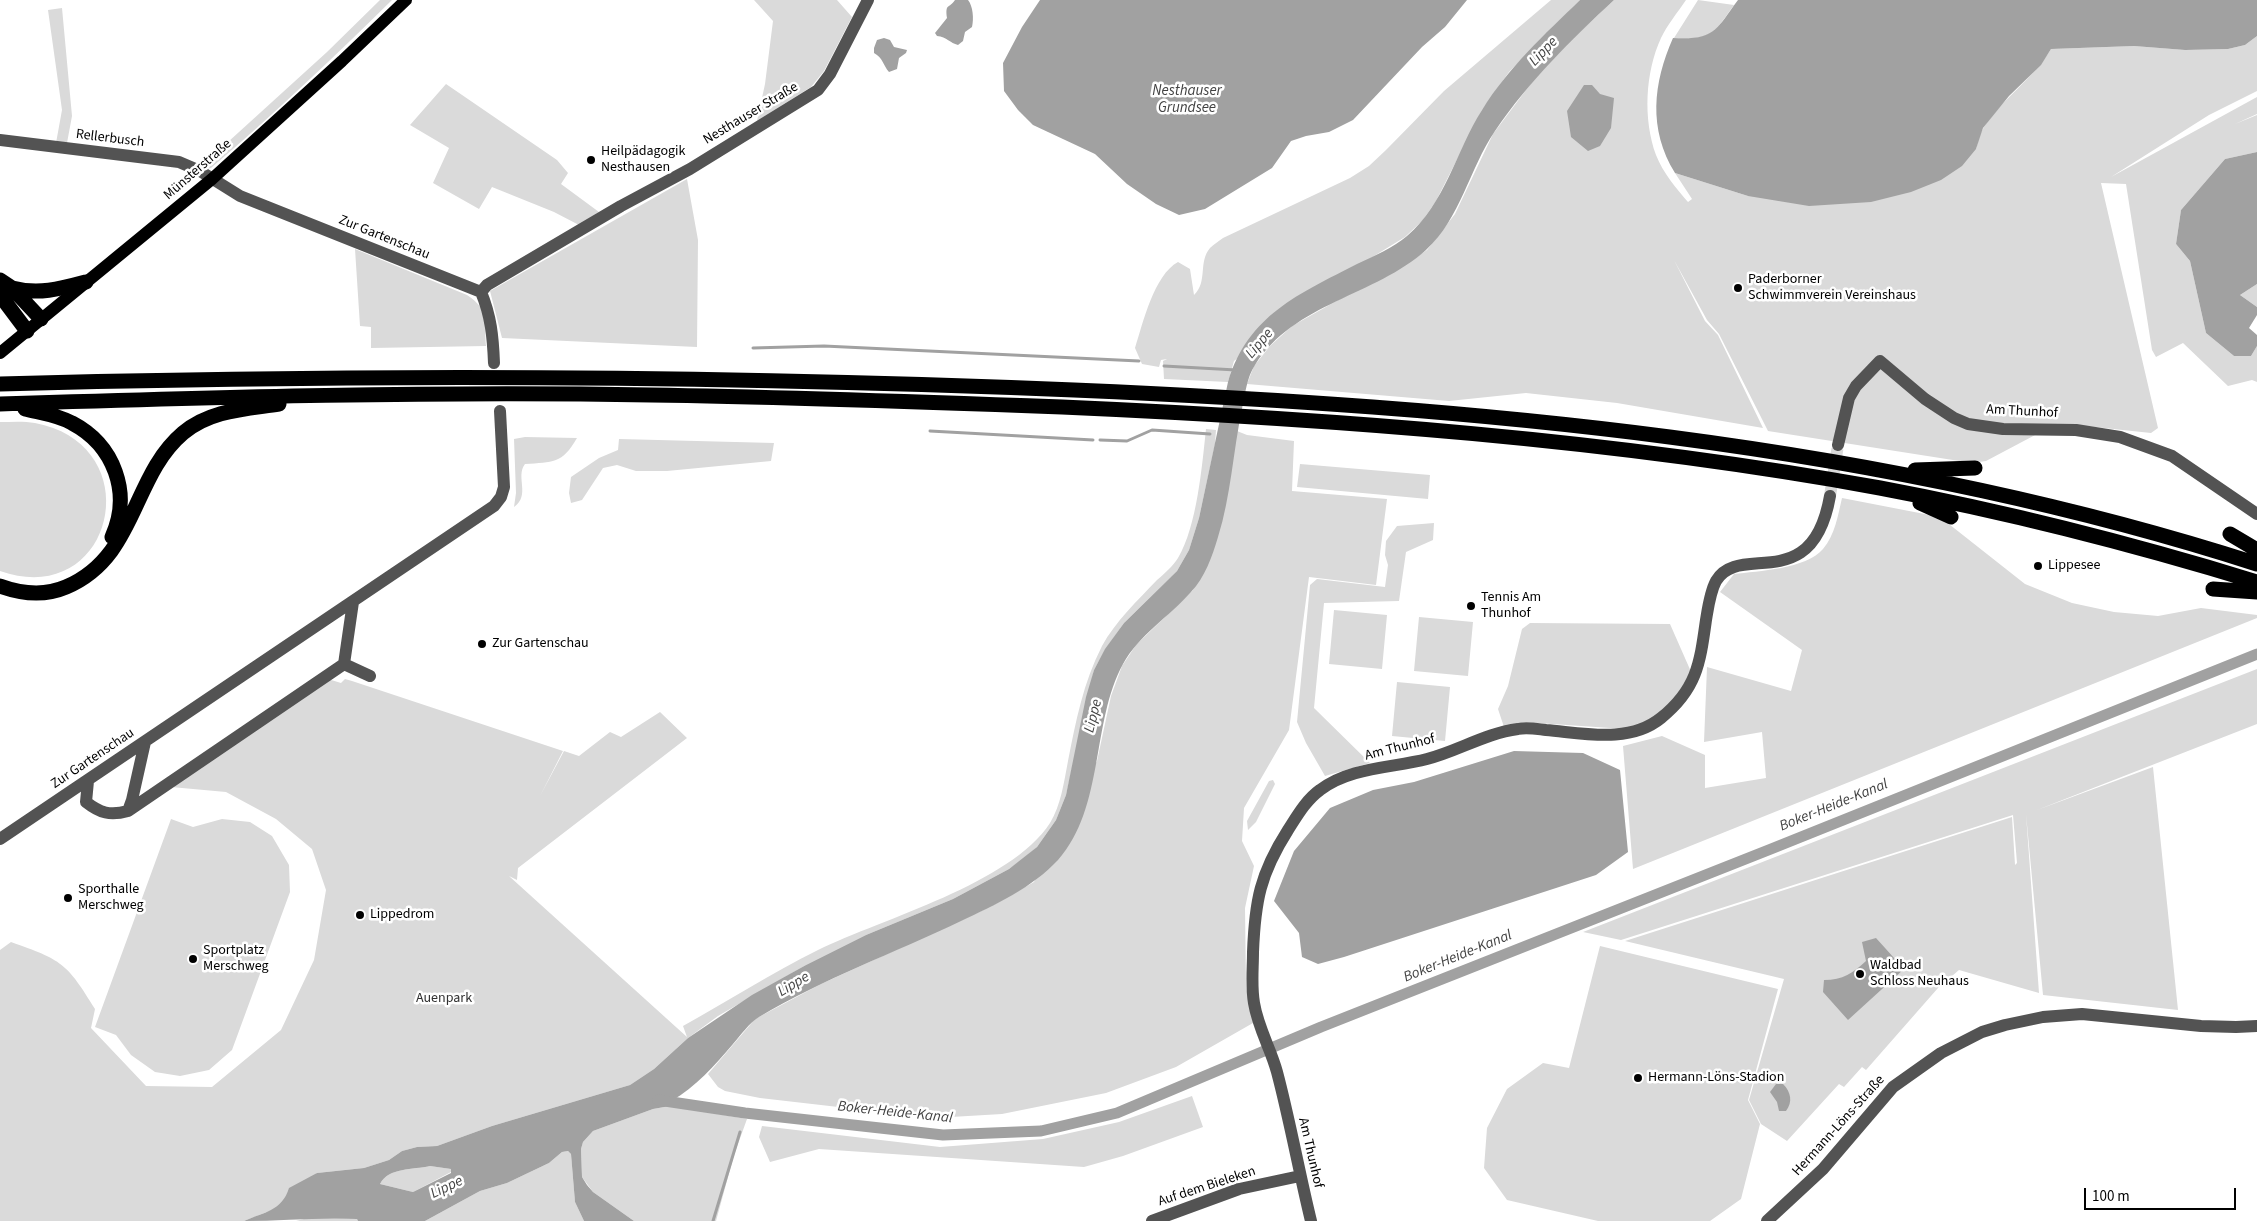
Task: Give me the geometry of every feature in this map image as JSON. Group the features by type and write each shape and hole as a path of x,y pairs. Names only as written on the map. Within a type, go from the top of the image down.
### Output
{"highway":[{"path":"4,288 28,293 43,293 86,282"},
{"path":"4,288 41,319"},
{"path":"4,288 27,331"},
{"path":"0,384 532,376 833,381 1157,394 1316,403 1513,420 1589,429 1713,444 1881,470 1970,488 2106,520 2257,564"},
{"path":"1,404 340,395 654,395 952,402 1306,420 1535,440 1720,462 1883,489 2077,531 2257,582"},
{"path":"0,586 34,593 57,591 93,572 113,549 127,526 152,474 168,450 182,433 202,420 220,413 340,395"},
{"path":"0,581 13,586 35,588 56,586 92,567 108,546 118,524 121,504 119,481 114,465 106,450 94,436 58,417 1,404"},
{"path":"1881,470 1975,468"},
{"path":"1883,489 1951,517"},
{"path":"2230,534 2257,550"},
{"path":"2213,589 2257,592"}],"main road":[{"name":"Münsterstraße","path":"0,353 212,179 406,0"}],"street":[{"name":"Nesthauser Straße","path":"481,292 496,280 621,206 690,169 818,90 830,74 868,0"},
{"name":"Rellerbusch","path":"0,140 179,162 200,171 212,179"},
{"name":"Zur Gartenschau","path":"212,179 240,196 481,292"},
{"path":"481,292 489,312 493,332 494,363"},
{"name":"Am Thunhof","path":"1838,445 1849,398 1856,386 1880,361 1925,400 1954,418 1968,424 2003,429 2076,430 2120,437 2172,456 2257,514"},
{"name":"Zur Gartenschau","path":"0,840 494,506 501,497 504,486 500,411"},
{"name":"Am Thunhof","path":"1311,1221 1276,1068 1263,1035 1254,1004 1252,985 1257,898 1262,880 1280,841 1306,804 1320,790 1347,777 1428,759 1500,732 1521,728 1625,734 1646,728 1677,704 1696,676 1700,664 1708,605 1715,582 1730,569 1775,562 1794,557 1802,552 1815,540 1822,526 1830,496"},
{"path":"88,781 86,802 97,810 113,815 128,810 344,664 354,602"},
{"path":"344,664 370,676"},
{"path":"128,810 145,742"},
{"name":"Hermann-Löns-Straße","path":"1767,1221 1823,1169 1893,1087 1941,1053 1982,1032 2043,1017 2082,1014 2201,1026 2257,1026"},
{"name":"Auf dem Bieleken","path":"1152,1221 1239,1189 1300,1176"}],"green space":[{"path":"380,0 392,0 258,127 211,168 207,169 198,164 217,152 327,52"},
{"path":"754,0 837,0 852,17 824,71 811,87 757,121 765,84 773,21"},
{"path":"1551,0 1580,0 1509,72 1482,110 1436,201 1423,220 1405,237 1374,256 1234,361 1228,382 1164,379 1163,361 1167,359 1161,360 1159,367 1142,364 1135,348 1150,300 1162,277 1170,268 1178,262 1190,269 1194,295 1201,284 1204,259 1213,245 1223,238 1350,178 1369,166 1444,91"},
{"path":"1614,0 1686,0 1666,28 1656,52 1649,81 1648,111 1652,141 1659,162 1670,180 1688,202 1692,199 1675,173 1748,196 1976,149 1983,129 1992,117 2036,70 2051,49 2134,46 2185,50 2228,49 2245,45 2257,36 2257,91 2209,115 2111,177 2257,97 2257,114 2235,124 2257,115 2257,152 2225,159 2181,210 2176,244 2190,261 2206,333 2234,356 2251,356 2257,346 2257,382 2252,380 2228,386 2183,343 2156,357 2152,350 2126,184 2101,183 2158,428 2151,433 2085,426 2037,434 1986,461 1972,463 1768,431 1719,334 1707,320 1674,260 1705,321 1718,335 1763,428 1617,403 1526,393 1449,401 1247,384 1254,366 1270,346 1292,326 1395,271 1427,250 1455,214 1493,134 1535,78 1569,42"},
{"path":"1698,0 1734,5 1711,33 1697,38 1674,38"},
{"path":"62,8 72,116 67,143 56,143 62,110 48,10"},
{"path":"446,84 557,160 568,173 561,184 599,212 579,225 554,212 492,187 479,209 433,183 449,148 410,125"},
{"path":"687,179 698,240 697,347 502,338 490,291"},
{"path":"355,249 467,295 474,300 483,311 486,346 371,348 371,327 360,326"},
{"path":"2257,284 2257,307 2240,295"},
{"path":"0,422 35,423 72,437 95,461 105,490 104,520 92,548 70,568 39,577 0,571"},
{"name":"Auenpark","path":"1206,429 1216,430 1215,444 1199,518 1189,550 1177,571 1124,623 1105,650 1094,670 1066,795 1056,820 1037,847 1009,869 953,899 866,935 806,965 718,1016 688,1038 654,1069 630,1085 492,1126 437,1146 417,1147 402,1151 389,1160 364,1168 317,1173 277,1208 244,1221 0,1221 0,950 11,942 53,959 70,972 95,1009 91,1028 146,1086 212,1087 281,1030 314,960 326,890 312,849 276,819 226,792 171,787 328,679 341,683 345,679 352,681 563,751 540,796 564,751 579,756 610,732 621,737 660,712 687,738 518,868 517,880 509,876 687,1037 683,1026 801,959 845,938 910,912 976,882 1006,864 1031,845 1050,823 1062,793 1081,702 1095,660 1113,628 1174,564 1190,530 1198,495"},
{"path":"1237,431 1247,435 1294,441 1292,491 1387,499 1376,585 1309,577 1289,730 1244,808 1242,841 1254,866 1245,908 1246,986 1253,1023 1176,1067 1106,1093 1002,1114 934,1118 760,1098 725,1091 718,1087 708,1074 755,1019 821,984 990,907 1034,882 1097,761 1111,696 1122,666 1136,645 1193,590"},
{"path":"525,437 577,438 572,447 556,460 525,464 521,475 521,497 514,507 516,493 514,439"},
{"path":"619,439 774,443 771,461 667,471 636,471 617,465 603,468 582,500 571,503 569,493 571,477 599,458 618,450"},
{"path":"1300,464 1430,475 1428,499 1297,487"},
{"path":"1842,498 1940,517 2025,584 2072,603 2114,612 2158,616 2201,608 2257,615 2257,618 1633,869 1623,746 1662,736 1705,755 1705,788 1766,778 1762,732 1704,742 1707,667 1791,691 1802,650 1720,592 1734,574 1781,568 1815,556 1823,549 1830,538 1836,525"},
{"path":"1434,523 1433,540 1406,552 1399,601 1324,603 1314,708 1370,763 1325,776 1306,743 1297,722 1310,585 1317,579 1385,587 1388,565 1385,555 1386,541 1397,526"},
{"path":"1334,610 1387,615 1382,669 1329,664"},
{"path":"1419,617 1473,622 1468,676 1414,671"},
{"path":"1530,623 1670,624 1692,674 1665,710 1644,723 1625,729 1523,722 1504,727 1498,709 1508,686 1522,629"},
{"path":"2257,669 2257,724 2037,810 2153,767 2178,1010 2043,995 2026,814 2039,993 1959,970 1938,988 1866,1070 1862,1067 1844,1087 1839,1084 1787,1141 1761,1124 1749,1100 1784,979 1625,941 2012,817 2015,865 2017,863 2013,815 1621,940 1583,932"},
{"path":"1397,682 1450,687 1445,741 1392,736"},
{"path":"1273,780 1275,784 1256,822 1248,830 1247,821 1269,781"},
{"name":"Sportplatz Merschweg","path":"171,819 193,827 222,819 250,822 272,836 289,865 290,892 232,1050 209,1070 180,1076 155,1072 131,1055 116,1035 95,1027"},
{"name":"Hermann-Löns-Stadion","path":"1600,946 1778,989 1748,1100 1760,1124 1741,1199 1710,1221 1598,1221 1507,1200 1484,1168 1487,1128 1507,1089 1543,1063 1569,1068"},
{"path":"1192,1096 1203,1127 1123,1156 1084,1167 819,1149 770,1162 759,1137 762,1126 940,1147 1043,1139 1119,1122"},
{"path":"670,1106 747,1119 734,1155 716,1221 634,1221 593,1192 582,1177 581,1149 583,1142 593,1131 653,1109"},
{"path":"568,1151 571,1154 575,1202 584,1221 425,1221 480,1191 507,1183 549,1163 562,1152"},
{"path":"430,1166 451,1169 451,1172 413,1192 380,1184 395,1172"},
{"path":"312,1217 357,1219 358,1221 296,1221"}],"water":[{"path":"955,0 968,0 973,17 972,27 965,32 963,41 958,45 937,36 935,33 947,18 947,8"},
{"name":"Nesthauser Grundsee","path":"1040,0 1467,0 1445,27 1422,47 1353,120 1329,132 1291,141 1272,168 1205,209 1179,215 1156,204 1127,184 1095,154 1033,125 1018,110 1004,91 1003,63 1022,27"},
{"name":"Lippe","path":"1580,0 1614,0 1551,62 1508,113 1486,146 1456,208 1438,237 1426,250 1406,266 1313,313 1291,327 1271,344 1255,365 1247,386 1226,506 1211,559 1196,586 1137,644 1123,664 1113,687 1106,712 1091,790 1083,815 1073,839 1058,860 1048,870 1013,895 987,909 833,978 759,1017 748,1026 704,1076 671,1101 670,1106 653,1109 593,1131 583,1142 581,1149 582,1177 593,1192 634,1221 584,1221 575,1202 571,1154 568,1151 562,1152 549,1163 507,1183 480,1191 425,1221 358,1221 357,1219 329,1218 244,1221 271,1210 282,1202 289,1188 317,1173 364,1168 389,1160 402,1151 417,1147 437,1146 492,1126 630,1085 654,1069 688,1038 752,995 866,935 953,899 1009,869 1037,847 1056,820 1066,795 1086,697 1094,670 1105,649 1124,623 1177,571 1189,550 1199,518 1228,382 1237,359 1248,340 1262,323 1278,309 1315,286 1390,248 1407,236 1420,223 1441,193 1473,126 1492,95 1528,52","holes":["430,1166 451,1169 451,1173 413,1192 380,1184 389,1175 402,1170"]},
{"path":"1738,0 2257,0 2257,36 2245,45 2228,49 2185,50 2134,46 2051,49 2041,65 2009,96 1983,128 1976,149 1962,166 1941,180 1911,192 1871,202 1809,206 1748,196 1675,173 1660,140 1656,106 1658,89 1666,55 1673,38 1698,37 1713,31"},
{"path":"884,38 890,40 894,47 907,50 899,58 897,69 889,72 881,59 874,53 877,40"},
{"path":"1584,85 1592,85 1600,94 1614,98 1611,128 1600,146 1588,151 1571,137 1567,111"},
{"path":"2257,152 2257,284 2240,295 2257,307 2257,315 2249,328 2257,335 2257,346 2251,356 2234,356 2206,333 2190,261 2176,244 2181,210 2225,159"},
{"path":"1514,751 1583,753 1620,770 1628,852 1596,875 1344,957 1318,964 1302,957 1299,933 1274,901 1294,851 1330,808 1373,790 1414,782"},
{"path":"1876,938 1904,969 1848,1020 1823,992 1824,980 1842,977 1857,969 1866,961 1862,942"},
{"path":"1776,1084 1783,1084 1788,1090 1790,1104 1786,1111 1779,1111 1777,1102 1770,1092"}],"waterway":[{"path":"753,348 824,346 1139,361"},
{"path":"1164,366 1236,370"},
{"path":"1100,440 1127,441 1152,430 1210,434"},
{"path":"930,431 1093,440"},
{"name":"Boker-Heide-Kanal","path":"658,1100 745,1113 943,1135 1041,1131 1117,1113 1321,1027 2257,654"},
{"path":"713,1221 740,1132"}],"tunnel":[{"path":"1830,496 1838,445"}],"place":[{"name":"Heilpädagogik Nesthausen","path":"591,160"},
{"name":"Paderborner Schwimmverein Vereinshaus","path":"1738,288"},
{"name":"Lippesee","path":"2038,566"},
{"name":"Tennis Am Thunhof","path":"1471,606"},
{"name":"Zur Gartenschau","path":"482,644"},
{"name":"Sporthalle Merschweg","path":"68,898"},
{"name":"Lippedrom","path":"360,915"},
{"name":"Sportplatz Merschweg","path":"193,959"},
{"name":"Waldbad Schloss Neuhaus","path":"1860,974"},
{"name":"Hermann-Löns-Stadion","path":"1638,1078"}]}
